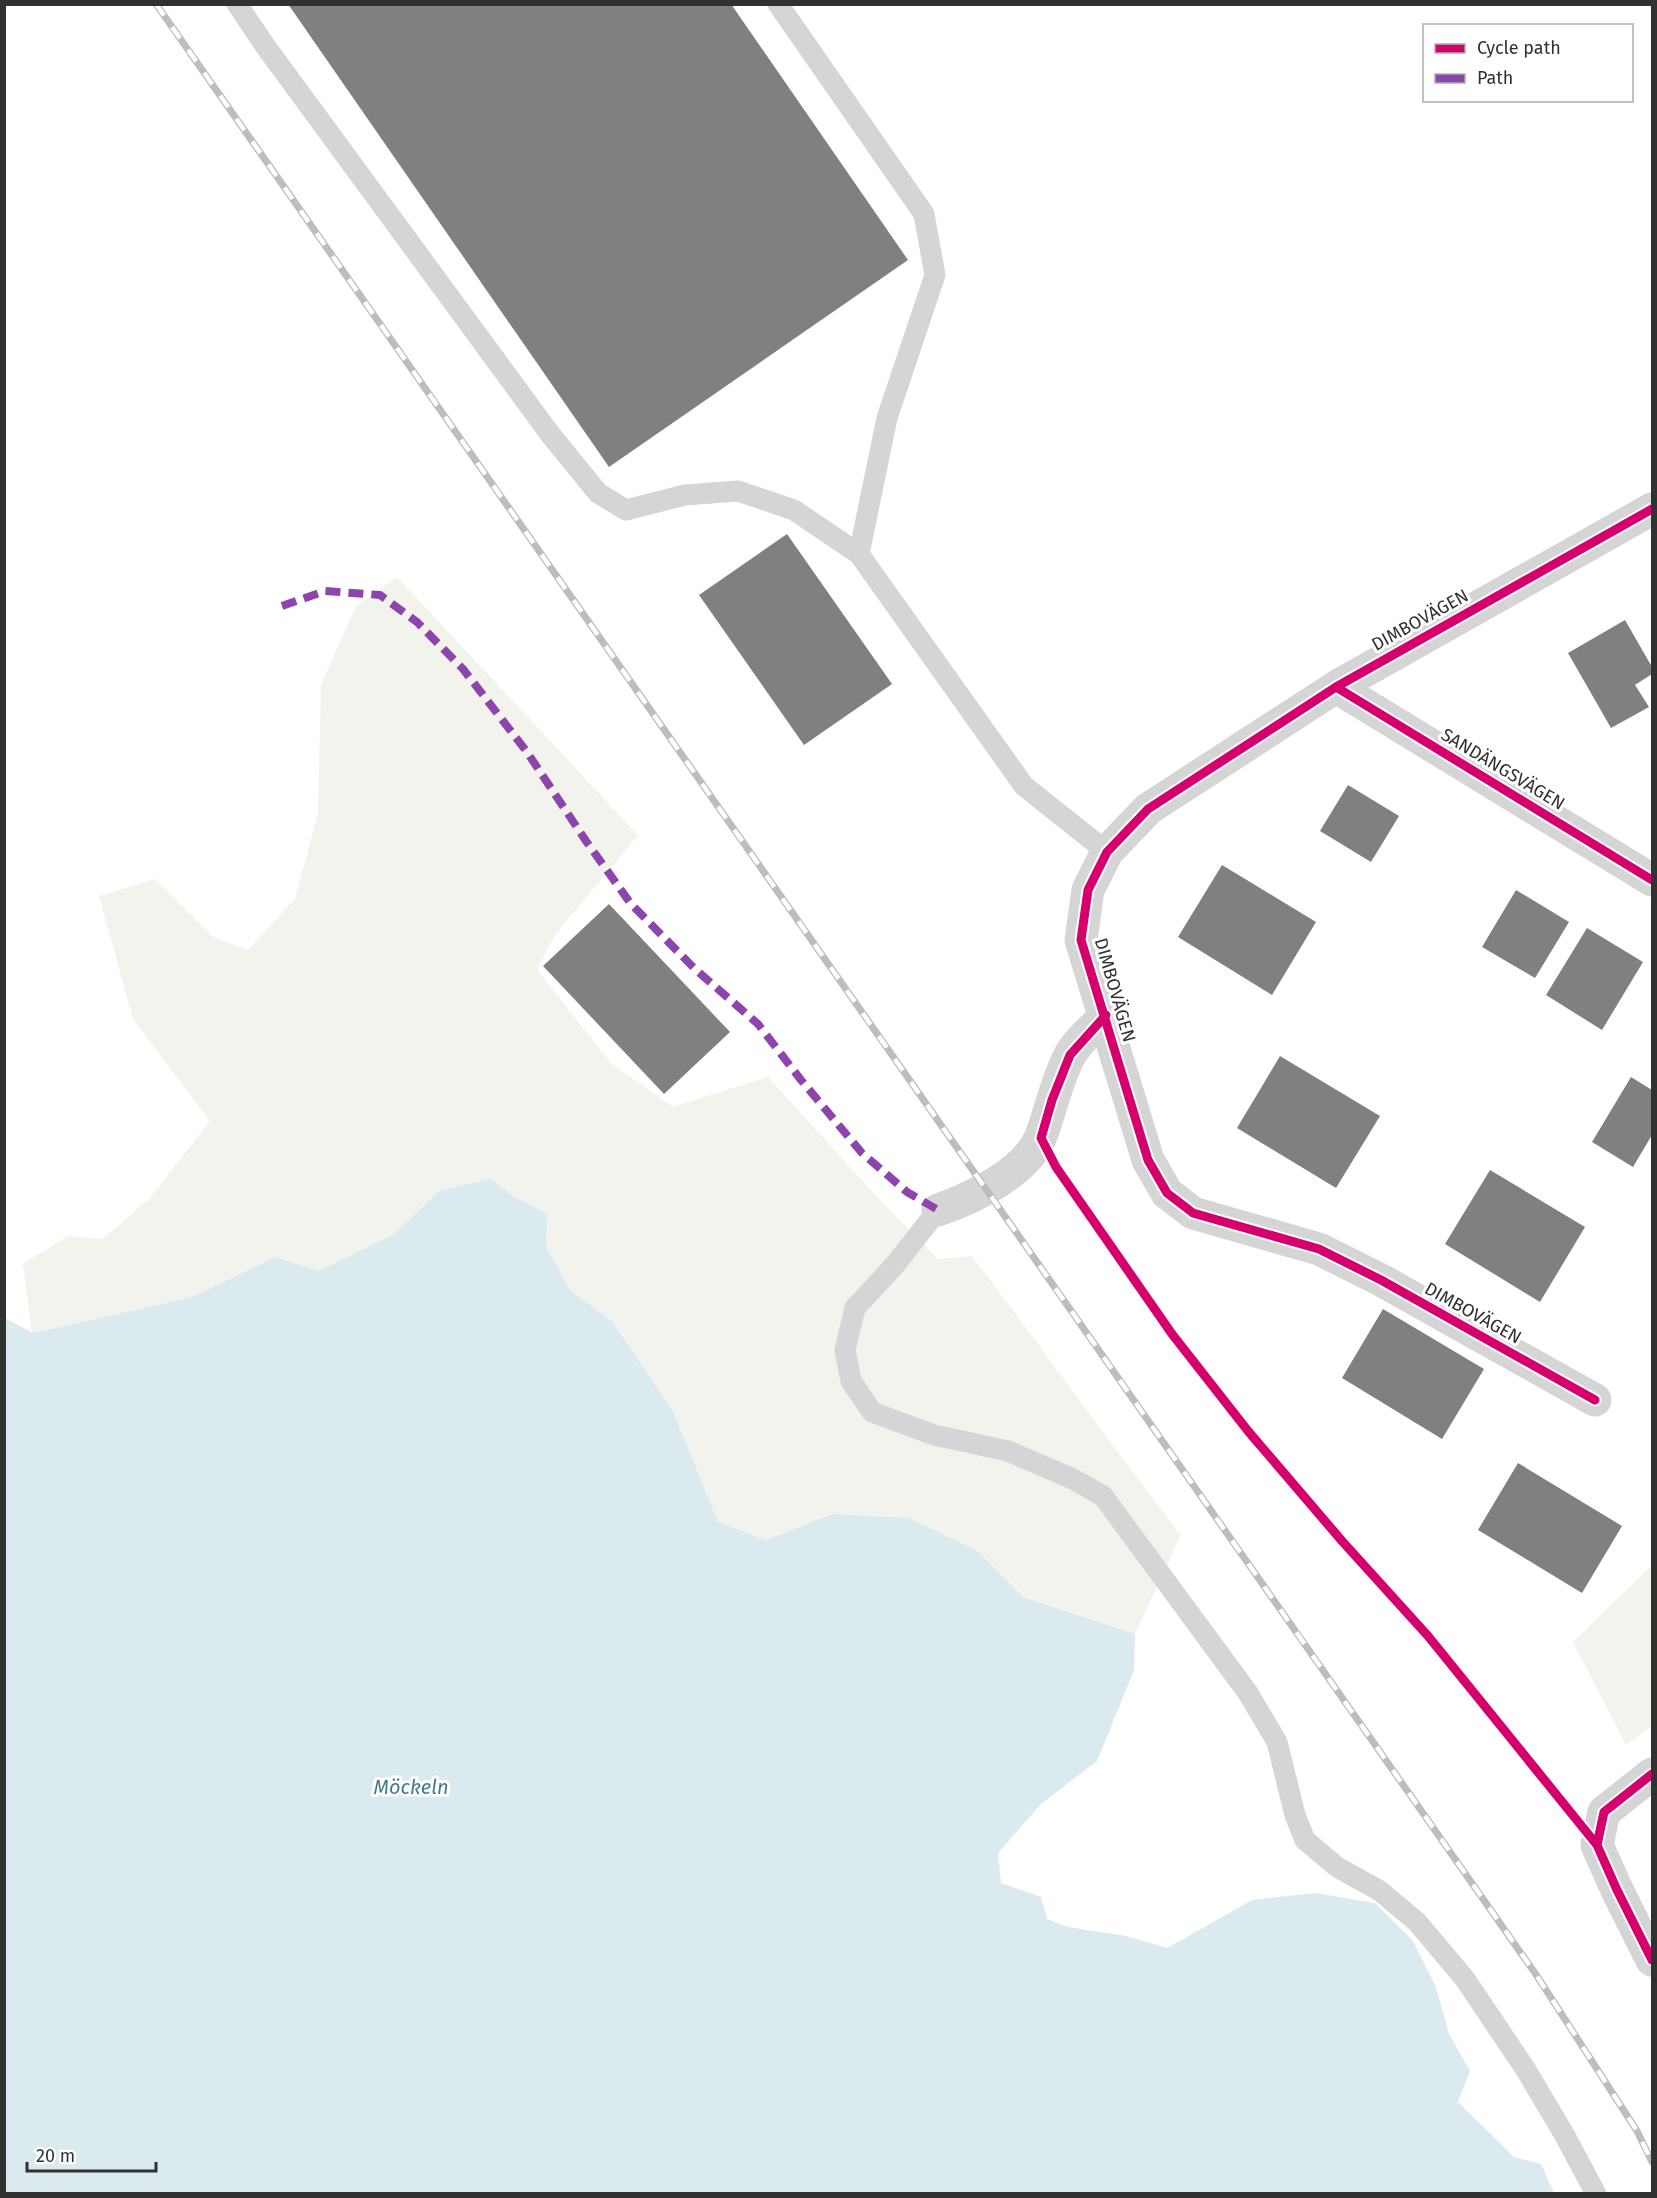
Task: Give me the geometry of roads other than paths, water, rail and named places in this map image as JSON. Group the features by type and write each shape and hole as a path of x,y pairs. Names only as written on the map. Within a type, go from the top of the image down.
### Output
{"street":[{"name":"DIMBOVÄGEN","path":"1595,1400 1381,1280 1319,1250 1193,1213 1167,1193 1148,1160 1081,940 1088,890 1107,852 1148,810 1336,687 1653,509"},
{"name":"SANDÄNGSVÄGEN","path":"1336,687 1653,880"},
{"path":"938,1210 968,1199 1020,1166 1041,1138 1052,1100 1070,1055 1106,1016"},
{"path":"1653,1774 1604,1812 1597,1845 1653,1960"}],"lane":[{"path":"237,4 266,47 550,434 598,493 626,510 685,495 738,491 794,510 859,554 1024,786 1107,852"},
{"path":"778,4 924,214 934,275 887,418 859,554"},
{"path":"938,1210 894,1266 855,1308 845,1350 851,1381 872,1412 934,1435 1008,1451 1073,1479 1103,1496 1248,1693 1278,1742 1295,1815 1305,1840 1337,1867 1380,1892 1418,1922 1465,1979 1526,2070 1596,2193"}],"water":[{"name":"Möckeln","path":"490,1179 516,1198 547,1214 546,1247 571,1291 611,1320 673,1411 718,1522 766,1540 832,1514 909,1518 979,1552 1023,1597 1135,1634 1134,1670 1097,1761 1041,1804 998,1853 1001,1883 1041,1897 1047,1919 1068,1927 1126,1936 1167,1948 1252,1900 1315,1893 1375,1903 1413,1941 1436,1987 1449,2034 1470,2071 1458,2102 1514,2157 1541,2164 1554,2193 5,2193 5,1318 33,1333 192,1297 276,1257 319,1271 394,1234 439,1191"}],"railway":[{"path":"156,4 1537,1976 1637,2131 1652,2162"}]}
